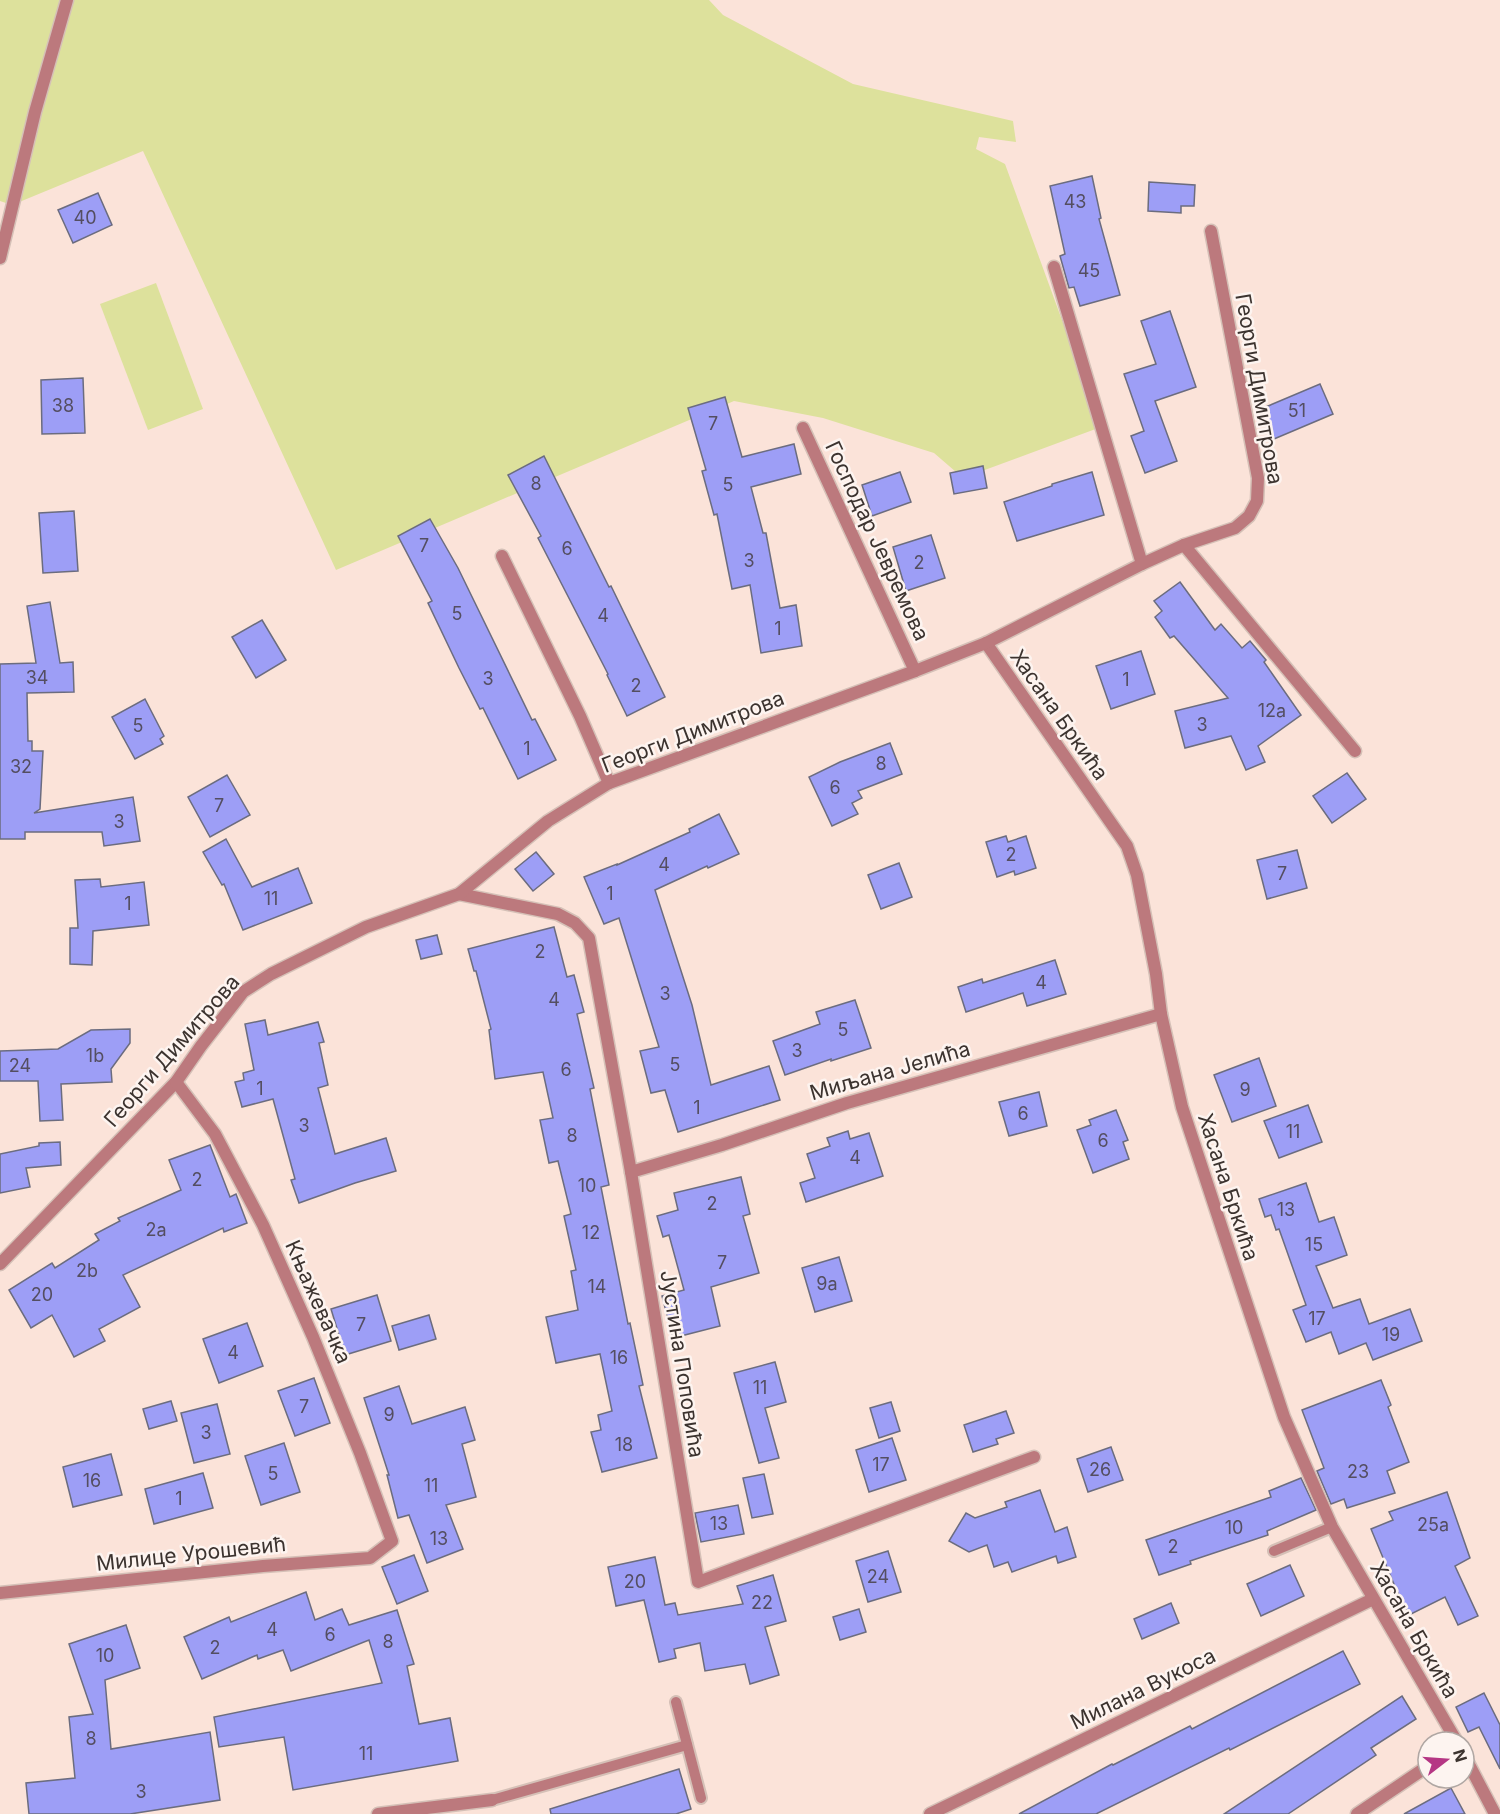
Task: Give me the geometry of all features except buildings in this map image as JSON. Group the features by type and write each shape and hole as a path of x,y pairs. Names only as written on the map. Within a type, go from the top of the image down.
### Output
{"street":[{"path":"0,258 35,112 67,0"},
{"name":"Георги Димитрова","path":"0,1264 176,1082 243,992 271,974 366,927 459,894 549,821 609,783 986,643 1142,564 1184,545 1235,528 1250,516 1257,501 1258,478 1211,231"},
{"path":"1054,267 1142,564"},
{"name":"Господар Јевремова","path":"803,428 915,671"},
{"path":"1184,545 1355,752"},
{"path":"502,556 580,716 609,783"},
{"name":"Хасана Бркића","path":"986,643 1127,846 1139,886 1156,974 1161,1014 1182,1107 1284,1417 1332,1527 1450,1730"},
{"name":"Јустина Поповића","path":"459,894 558,914 575,923 589,938 632,1172 698,1582 1034,1457"},
{"name":"Миљана Јелића","path":"632,1172 847,1103 1161,1014"},
{"name":"Књажевачка","path":"176,1082 215,1134 263,1225 313,1337 392,1541 384,1549"},
{"name":"Милице Урошевић","path":"0,1593 251,1567 370,1558 384,1549"},
{"name":"Милана Вукоса","path":"930,1814 1373,1599"},
{"path":"1358,1814 1416,1774"},
{"path":"1476,1778 1495,1814"},
{"path":"378,1814 492,1800"}],"lane":[{"path":"1274,1551 1332,1527"},
{"path":"676,1702 701,1798"},
{"path":"492,1800 687,1745"}],"green space":[{"path":"0,0 709,0 723,15 853,84 1013,121 1016,142 979,137 976,149 1005,164 1101,427 963,478 934,453 823,418 734,401 336,570 143,151 12,205 0,201"},
{"path":"156,283 203,409 148,430 100,304"}]}
